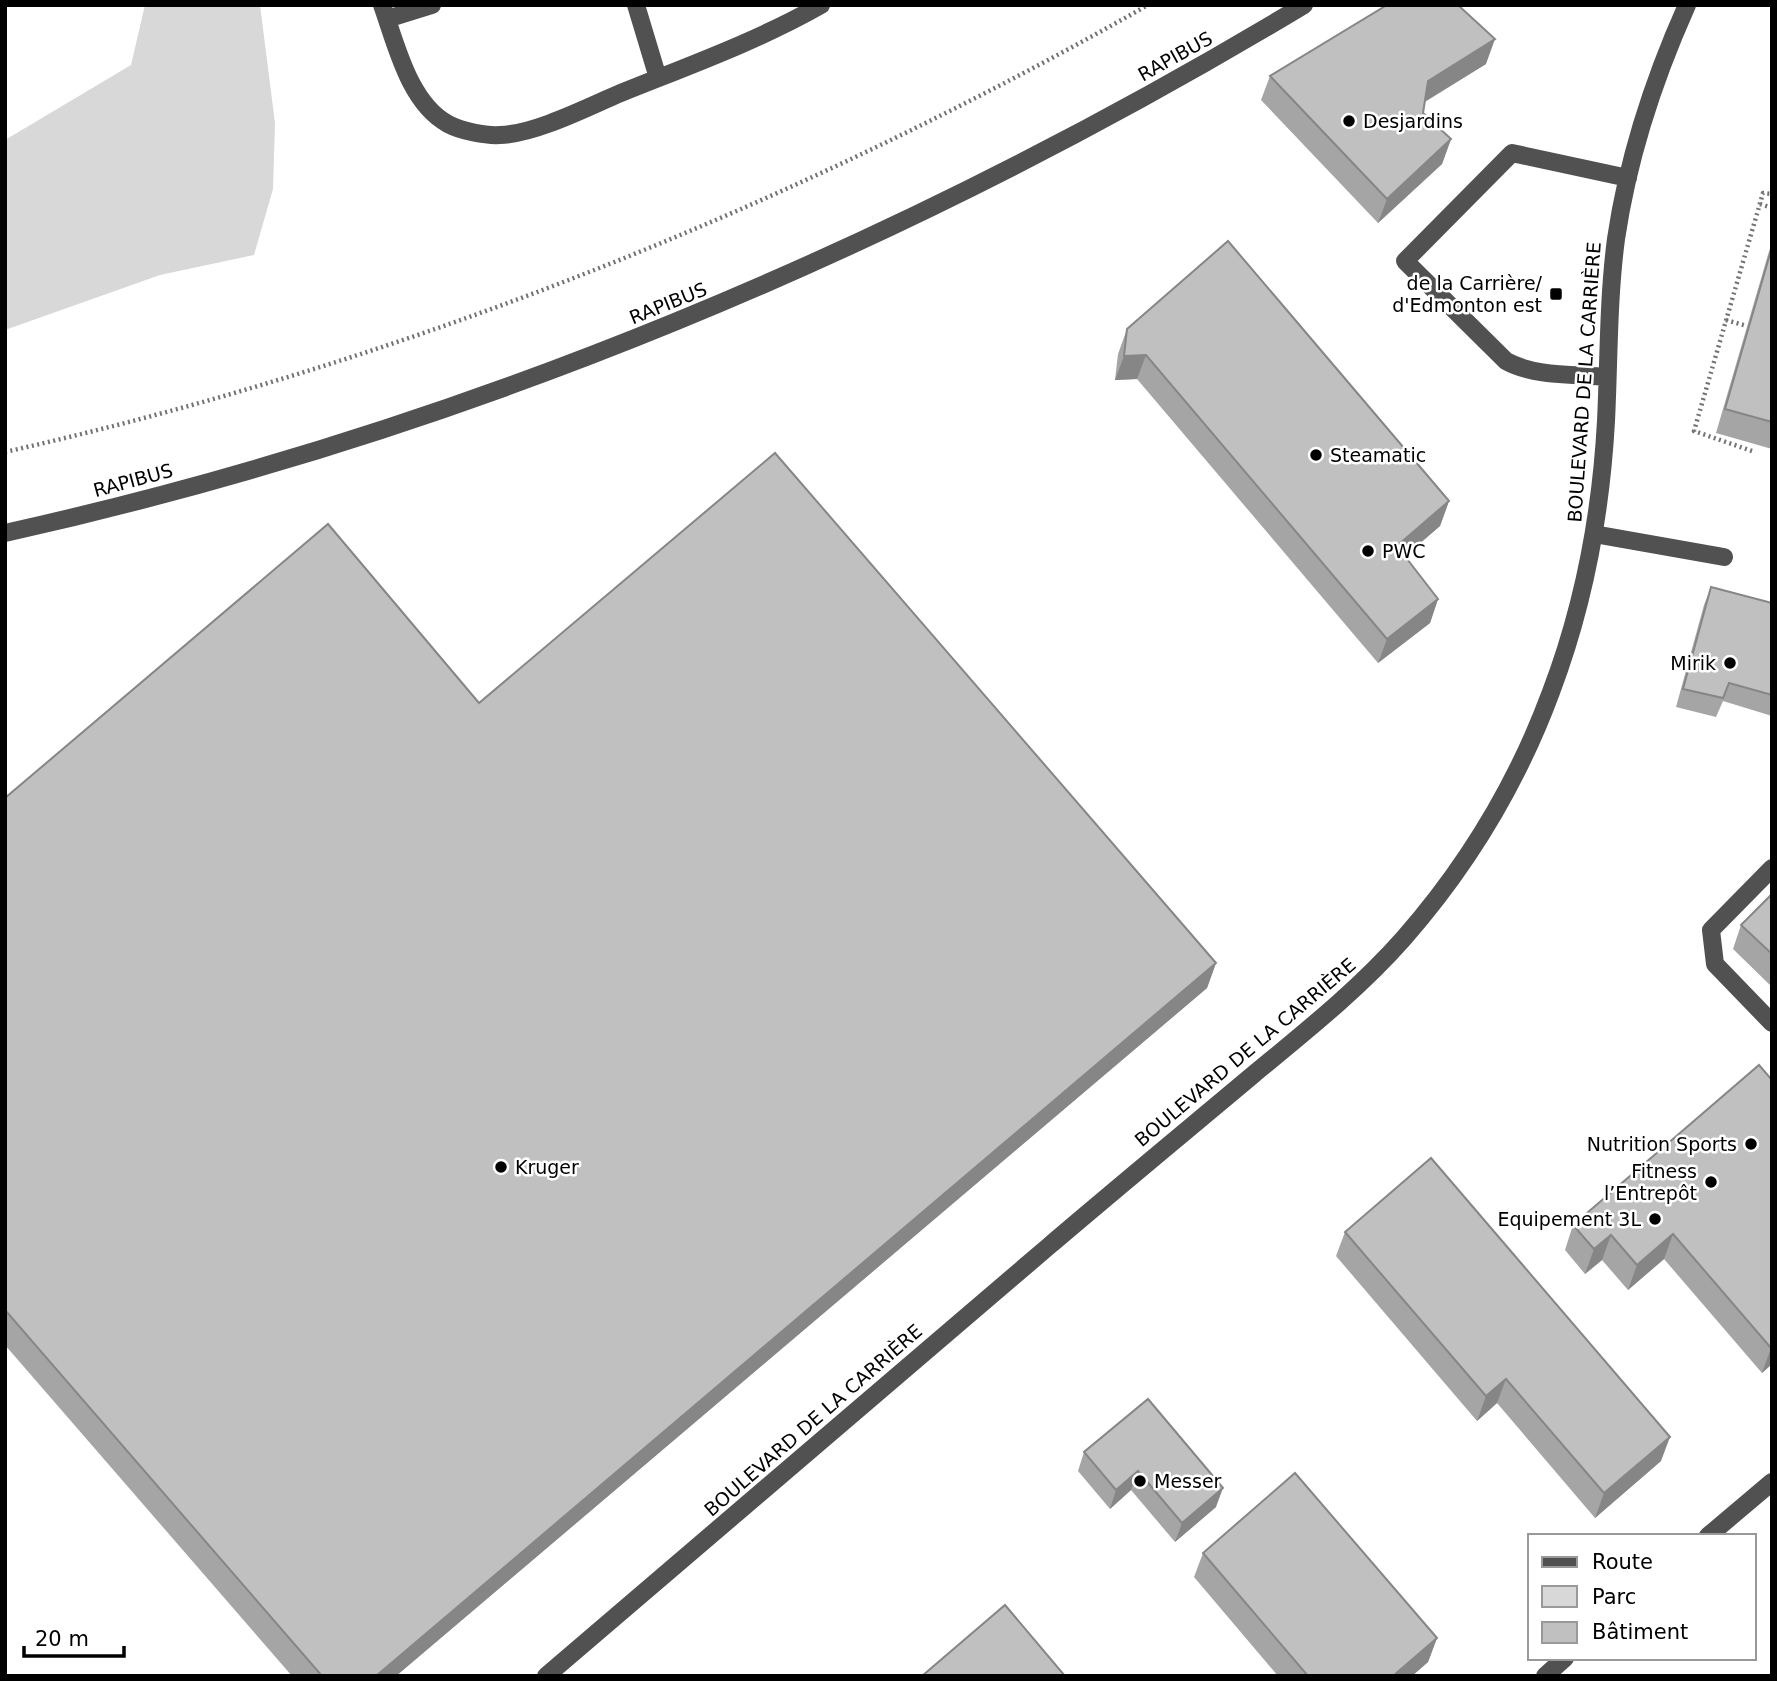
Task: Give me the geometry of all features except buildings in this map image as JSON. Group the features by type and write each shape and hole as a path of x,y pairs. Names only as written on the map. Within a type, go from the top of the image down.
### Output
{"street":[{"path":"432,5 384,12 409,80 426,104 448,124 500,135 532,128 658,78 775,30 821,5"},
{"path":"636,5 658,78"},
{"name":"RAPIBUS","path":"5,533 176,491 368,433 561,368 677,323 848,248 1002,173 1139,101 1304,5"},
{"name":"BOULEVARD DE LA CARRIÈRE","path":"545,1676 1089,1211 1359,985 1438,897 1475,843 1526,750 1567,646 1594,534 1601,482 1613,262 1628,178 1654,81 1686,5"},
{"path":"1607,377 1536,371 1512,365 1405,261 1512,153 1628,178"},
{"path":"1594,534 1724,557"},
{"path":"1772,868 1711,930 1714,964 1772,1023"},
{"path":"1710,1534 1772,1482"},
{"path":"1545,1676 1563,1660"}],"path":[{"path":"5,452 151,415 340,360 590,271 739,210 867,152 1014,79 1148,5"},
{"path":"1752,452 1694,431 1763,193 1772,194"},
{"path":"1760,204 1772,208"},
{"path":"1726,320 1747,326"}],"green space":[{"path":"145,5 260,5 275,123 273,189 254,255 160,275 5,330 5,140 131,65"}],"place":[{"name":"Desjardins","path":"1349,121"},
{"name":"de la Carrière/ d'Edmonton est","path":"1556,294"},
{"name":"Steamatic","path":"1316,455"},
{"name":"PWC","path":"1368,551"},
{"name":"Mirik","path":"1730,663"},
{"name":"Nutrition Sports","path":"1751,1144"},
{"name":"Kruger","path":"501,1167"},
{"name":"Fitness l’Entrepôt","path":"1711,1182"},
{"name":"Equipement 3L","path":"1655,1219"},
{"name":"Messer","path":"1140,1481"}]}
